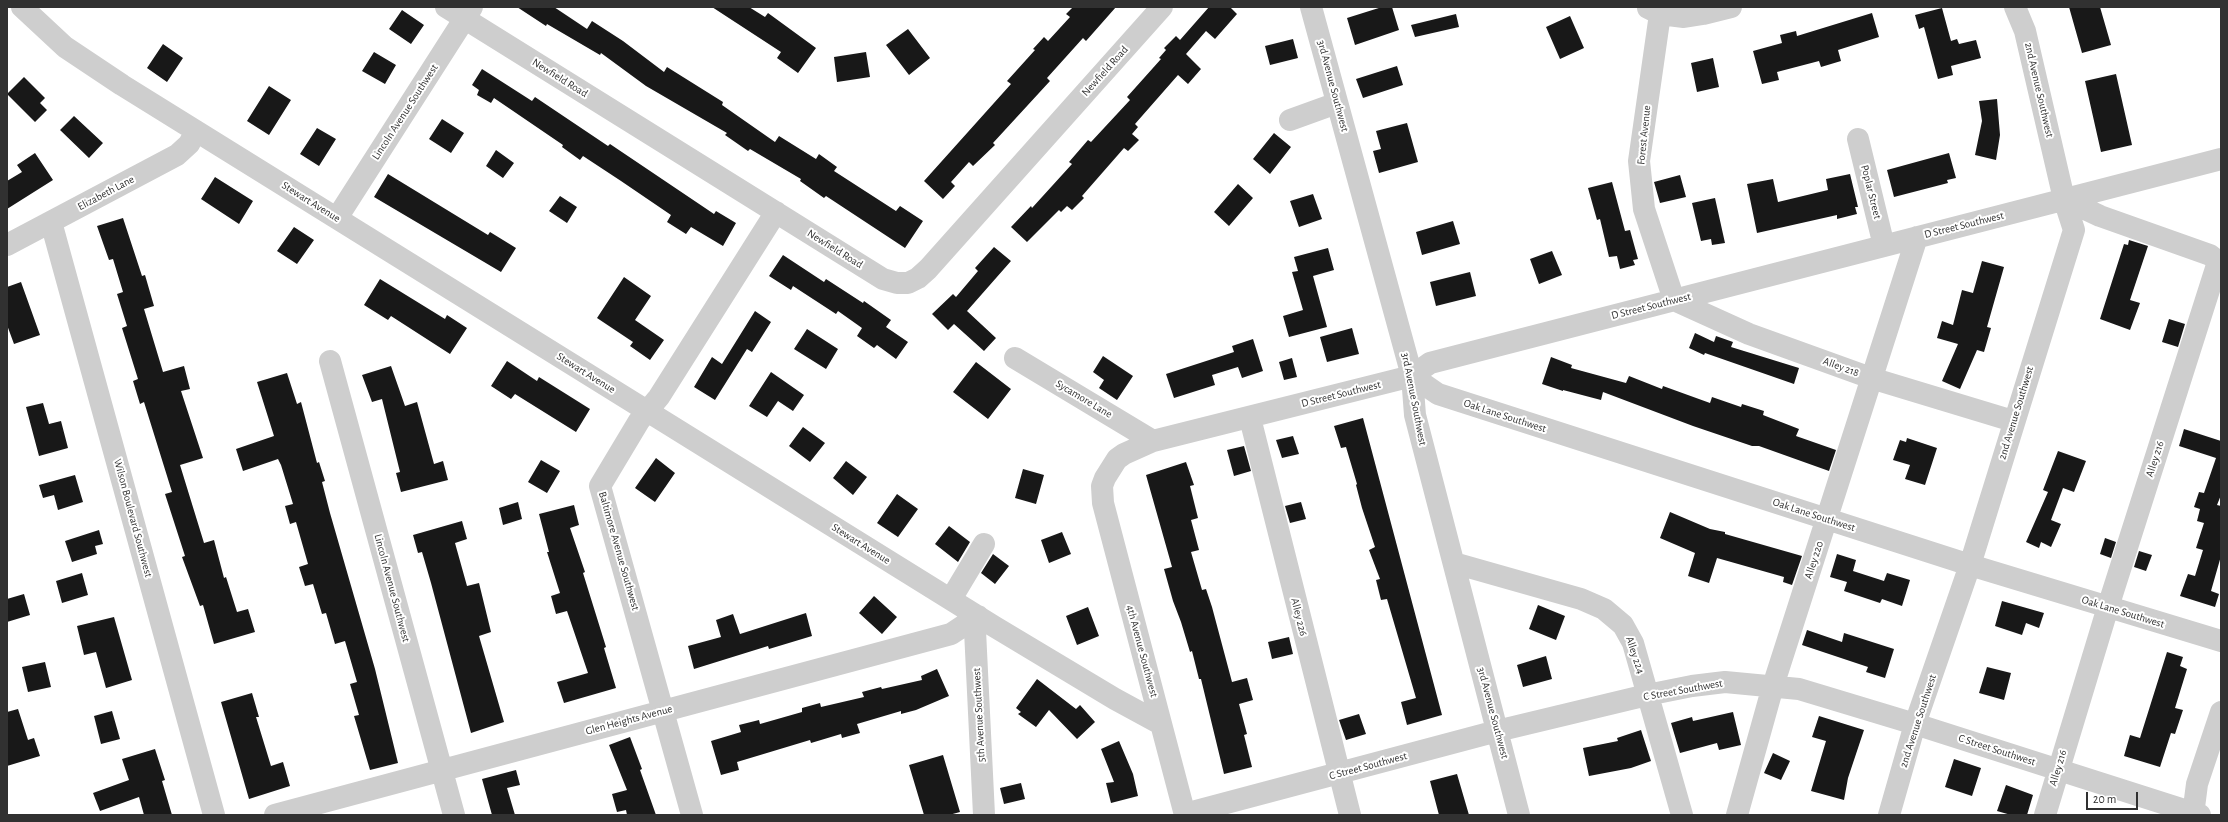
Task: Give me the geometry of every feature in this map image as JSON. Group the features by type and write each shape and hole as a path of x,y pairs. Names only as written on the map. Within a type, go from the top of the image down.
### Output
{"street":[{"name":"Stewart Avenue","path":"22,7 48,32 81,58 196,131 978,616 1115,699 1161,724"},
{"name":"Newfield Road","path":"446,7 469,13 776,212 883,279 908,283 918,278 928,269 1162,7"},
{"name":"3rd Avenue Southwest","path":"1311,7 1412,376 1415,415 1519,815"},
{"path":"1653,10 1684,17 1704,14 1731,7"},
{"name":"2nd Avenue Southwest","path":"1889,815 1916,724 1970,565 2013,421 2074,230 2064,199 2025,32 2015,7"},
{"name":"Forest Avenue","path":"1653,10 1639,161 1644,209 1674,300"},
{"name":"Lincoln Avenue Southwest","path":"337,218 469,13"},
{"path":"1290,120 1337,103"},
{"name":"Elizabeth Lane","path":"7,245 177,155 189,144 196,131"},
{"name":"Poplar Street","path":"1858,139 1884,246"},
{"name":"D Street Southwest","path":"1102,486 1105,478 1117,459 1134,448 1153,441 1250,418 1412,376 1430,363 2221,159"},
{"name":"Alley 216","path":"2045,815 2108,607 2216,265 2215,259 2210,255 2100,216 2064,199"},
{"name":"Baltimore Avenue Southwest","path":"692,815 600,486 639,421 659,397 776,212"},
{"name":"Wilson Boulevard Southwest","path":"51,222 214,815"},
{"name":"Alley 220","path":"1737,815 1773,686 1917,237"},
{"name":"Alley 218","path":"1674,300 1749,334 1872,378 2013,421"},
{"name":"Sycamore Lane","path":"1015,358 1153,441"},
{"name":"Lincoln Avenue Southwest","path":"330,361 454,815"},
{"name":"Oak Lane Southwest","path":"1412,376 1438,394 1970,565 2221,641"},
{"name":"Alley 226","path":"1250,418 1350,815"},
{"name":"4th Avenue Southwest","path":"1102,486 1103,503 1185,814"},
{"path":"951,599 984,544"},
{"name":"Alley 224","path":"1454,563 1582,599 1604,609 1623,625 1633,643 1682,815"},
{"name":"Glen Heights Avenue","path":"275,815 951,634 978,616"},
{"name":"5th Avenue Southwest","path":"978,616 975,630 984,815"},
{"name":"C Street Southwest","path":"1185,814 1497,731 1647,695 1692,686 1725,682 1799,689 1916,724 2196,814"},
{"path":"2196,814 2197,784 2221,712"}],"building":[{"path":"517,7 554,7 587,29 592,21 623,41 664,72 667,67 723,102 722,105 775,142 779,136 816,159 819,154 837,167 834,171 896,211 900,206 923,221 905,248 826,196 824,198 800,181 801,179 750,149 748,151 725,135 727,133 646,86 601,53 600,55 547,24 546,26"},
{"path":"712,7 749,7 765,17 768,13 816,48 798,73 777,58 781,52"},
{"path":"1073,7 1116,7 1086,41 1083,38 1047,78 1050,81 993,143 995,145 973,166 969,162 951,182 955,186 943,199 924,181 1011,84 1007,81 1035,50 1033,49 1044,37 1048,41 1070,17 1066,14"},
{"path":"1209,7 1230,7 1237,14 1215,39 1206,31 1186,54 1201,69 1188,84 1178,75 1135,124 1138,127 1132,134 1139,140 1128,151 1124,148 1082,196 1084,198 1072,210 1067,206 1061,212 1059,210 1027,242 1011,227 1031,206 1032,208 1072,164 1069,162 1088,140 1091,142 1130,100 1127,97 1161,59 1159,58 1166,50 1164,48 1176,36 1180,40"},
{"path":"1382,7 1392,7 1399,30 1355,45 1347,18"},
{"path":"2069,7 2100,7 2111,45 2082,53"},
{"path":"1942,8 1951,41 1957,39 1959,44 1976,40 1981,58 1951,66 1953,75 1938,79 1924,27 1919,29 1915,15"},
{"path":"402,10 424,25 411,44 389,29"},
{"path":"1872,13 1879,37 1838,50 1841,61 1821,67 1819,61 1777,72 1779,80 1762,84 1753,51 1782,43 1780,35 1796,31 1797,36"},
{"path":"1456,14 1459,27 1415,37 1411,25"},
{"path":"1570,16 1584,48 1560,59 1546,27"},
{"path":"908,29 930,58 909,75 886,45"},
{"path":"1293,39 1298,58 1270,65 1265,46"},
{"path":"163,44 183,58 167,82 147,68"},
{"path":"374,52 396,65 385,84 362,71"},
{"path":"866,52 870,77 837,82 834,57"},
{"path":"1713,58 1719,87 1697,92 1691,63"},
{"path":"1397,66 1403,85 1363,98 1356,79"},
{"path":"482,69 532,101 535,97 608,146 610,144 714,214 716,211 736,223 723,246 691,227 686,234 667,222 671,215 621,181 583,156 580,160 562,147 563,145 494,98 491,103 477,95 479,90 472,85"},
{"path":"2116,74 2132,145 2101,152 2085,81"},
{"path":"24,77 45,98 40,103 47,110 35,122 7,94"},
{"path":"269,86 291,100 269,135 247,121"},
{"path":"1997,99 2000,135 1996,160 1975,155 1982,121 1979,101"},
{"path":"74,116 103,143 89,158 60,130"},
{"path":"442,119 464,133 451,153 429,139"},
{"path":"1407,123 1418,162 1379,173 1373,151 1381,149 1376,131"},
{"path":"317,128 336,139 319,166 300,154"},
{"path":"1274,133 1291,147 1270,174 1253,159"},
{"path":"496,150 514,163 503,178 486,166"},
{"path":"35,153 53,180 7,209 7,181 22,172 17,165"},
{"path":"1949,153 1956,178 1947,180 1948,183 1894,197 1887,170"},
{"path":"388,174 488,235 490,232 516,248 501,272 374,197"},
{"path":"1850,174 1858,207 1855,207 1857,214 1837,219 1837,215 1757,233 1747,184 1773,179 1778,202 1828,190 1826,179"},
{"path":"1680,175 1686,197 1660,203 1654,182"},
{"path":"215,177 253,201 239,224 201,199"},
{"path":"1612,182 1625,231 1630,230 1638,259 1633,260 1635,265 1620,269 1617,256 1609,257 1600,219 1597,220 1588,188"},
{"path":"1238,184 1253,198 1229,226 1214,212"},
{"path":"1313,194 1322,219 1299,227 1290,201"},
{"path":"560,196 577,207 567,223 549,211"},
{"path":"1715,198 1725,243 1712,245 1711,239 1701,241 1692,203"},
{"path":"123,218 142,276 145,275 154,306 144,309 163,372 184,366 190,389 181,391 203,458 180,465 204,543 214,540 224,578 226,577 237,612 248,609 255,632 214,644 203,605 200,606 182,557 185,556 165,494 172,492 144,402 140,404 133,381 138,379 122,328 127,326 117,294 123,292 113,259 109,260 97,226"},
{"path":"1453,221 1460,244 1422,255 1416,232"},
{"path":"294,227 314,240 297,264 277,251"},
{"path":"2129,240 2148,246 2130,300 2140,303 2130,330 2100,319 2124,244 2128,245"},
{"path":"994,247 1011,261 967,311 996,338 984,351 954,324 948,330 932,314 953,294 956,297 978,271 975,268"},
{"path":"1328,248 1334,270 1313,276 1327,327 1289,337 1283,316 1303,310 1292,272 1298,271 1294,257"},
{"path":"1552,251 1562,275 1539,284 1530,259"},
{"path":"783,255 824,282 826,279 863,303 864,301 891,320 886,327 908,342 896,359 877,345 874,348 857,336 862,328 838,311 836,314 793,286 791,290 769,276"},
{"path":"1982,261 2004,267 1987,327 1991,328 1984,352 1977,350 1960,389 1942,381 1958,344 1937,338 1942,321 1953,325 1962,290 1973,293"},
{"path":"1470,272 1476,296 1436,306 1430,282"},
{"path":"624,277 651,296 635,320 664,340 650,360 630,346 633,342 597,318"},
{"path":"380,279 445,319 447,315 467,328 450,354 391,316 388,320 364,305"},
{"path":"21,282 40,335 14,344 7,325 7,287"},
{"path":"755,311 771,322 752,352 747,349 715,400 694,387 712,357 722,364"},
{"path":"2169,319 2185,324 2178,347 2162,342"},
{"path":"1352,328 1359,354 1327,362 1320,337"},
{"path":"807,329 838,349 826,369 794,349"},
{"path":"1695,333 1714,342 1716,336 1733,342 1731,347 1799,368 1794,384 1705,353 1704,355 1689,348"},
{"path":"1253,339 1263,371 1242,378 1238,367 1212,375 1215,385 1174,398 1166,374 1234,352 1232,346"},
{"path":"1103,356 1133,376 1117,400 1099,388 1104,380 1093,372"},
{"path":"1551,357 1572,365 1571,368 1626,383 1629,376 1662,389 1663,386 1710,403 1712,397 1741,407 1742,404 1764,411 1763,415 1799,429 1796,436 1836,450 1829,471 1759,446 1752,446 1693,426 1603,392 1601,400 1563,391 1542,384"},
{"path":"1292,358 1297,377 1284,380 1279,362"},
{"path":"507,361 537,381 539,377 590,409 576,432 515,394 511,399 491,386"},
{"path":"976,362 1011,389 988,419 953,392"},
{"path":"391,366 405,406 417,402 434,464 443,461 448,480 401,492 396,473 400,472 382,399 372,402 362,375"},
{"path":"771,372 804,395 793,411 778,401 767,417 749,406"},
{"path":"287,373 297,404 301,402 317,463 319,462 325,481 322,482 330,513 375,669 398,763 370,770 354,716 359,715 350,684 357,682 345,641 335,644 326,613 322,614 313,584 305,586 299,567 308,564 296,522 290,524 285,506 293,504 281,465 278,459 243,471 236,449 274,436 257,382"},
{"path":"43,403 49,424 61,421 68,448 39,456 26,407"},
{"path":"1363,418 1442,715 1407,725 1401,702 1416,698 1387,599 1381,600 1376,580 1380,579 1369,550 1375,547 1362,508 1357,484 1346,447 1341,448 1334,426"},
{"path":"803,427 825,443 810,462 789,446"},
{"path":"2184,429 2221,441 2221,495 2217,505 2221,506 2221,556 2211,591 2219,594 2215,607 2180,596 2188,574 2195,576 2203,550 2196,548 2204,523 2197,521 2200,509 2194,507 2199,492 2204,493 2216,458 2179,446"},
{"path":"1293,436 1299,454 1282,458 1276,440"},
{"path":"1907,438 1937,448 1925,485 1905,479 1910,465 1893,460 1900,440 1906,442"},
{"path":"1244,446 1251,471 1234,476 1227,450"},
{"path":"2058,451 2086,461 2074,492 2063,488 2051,520 2061,524 2051,547 2041,542 2039,548 2026,542 2048,492 2043,490"},
{"path":"656,458 675,473 655,502 635,488"},
{"path":"541,460 560,471 547,493 528,482"},
{"path":"846,461 867,477 853,495 833,478"},
{"path":"1186,462 1194,485 1190,486 1198,518 1191,520 1199,550 1191,552 1202,590 1206,589 1212,607 1232,682 1247,678 1253,700 1239,704 1247,734 1244,735 1252,767 1224,774 1201,679 1199,679 1192,651 1190,652 1164,569 1172,567 1146,475"},
{"path":"1023,469 1044,475 1036,504 1015,498"},
{"path":"75,475 83,502 58,510 54,495 43,498 39,485"},
{"path":"897,494 918,509 898,537 877,523"},
{"path":"518,502 522,519 503,525 499,508"},
{"path":"1301,502 1306,519 1290,523 1285,506"},
{"path":"574,505 579,525 570,528 585,572 583,573 606,647 604,648 616,688 564,703 557,682 588,673 567,611 556,614 551,596 560,593 547,552 549,552 539,514"},
{"path":"1670,512 1710,529 1725,532 1725,534 1802,556 1792,585 1783,582 1784,577 1717,558 1709,583 1688,576 1695,553 1660,538"},
{"path":"462,521 467,539 455,543 467,586 479,583 491,632 479,636 504,722 471,733 422,552 418,553 413,535"},
{"path":"949,526 970,542 958,562 935,544"},
{"path":"99,530 103,544 95,546 97,554 72,562 65,541"},
{"path":"1062,532 1071,554 1049,563 1041,540"},
{"path":"2105,538 2116,542 2111,558 2100,554"},
{"path":"2139,551 2152,555 2146,571 2134,567"},
{"path":"993,554 1009,566 995,584 981,573"},
{"path":"1837,554 1856,560 1853,571 1884,581 1887,573 1910,580 1902,606 1882,599 1880,603 1844,591 1847,582 1830,577"},
{"path":"82,573 88,595 62,603 56,581"},
{"path":"24,594 30,615 7,622 7,599"},
{"path":"874,596 897,617 882,634 859,613"},
{"path":"2002,601 2044,613 2039,628 2026,623 2022,635 1995,626"},
{"path":"1538,605 1565,616 1556,640 1529,629"},
{"path":"1088,607 1099,636 1077,645 1066,616"},
{"path":"806,613 812,636 769,649 768,646 694,669 688,646 721,637 716,620 733,614 740,634"},
{"path":"114,617 132,680 106,688 96,652 84,655 77,626"},
{"path":"1807,630 1842,642 1844,633 1894,649 1885,678 1866,672 1868,667 1802,645"},
{"path":"1289,637 1293,654 1272,659 1268,642"},
{"path":"2167,652 2183,657 2180,666 2187,669 2175,708 2183,710 2175,734 2171,733 2160,767 2124,756 2130,735 2140,738"},
{"path":"1546,656 1552,679 1523,687 1517,665"},
{"path":"45,662 51,687 28,692 22,667"},
{"path":"1987,667 2011,673 2004,700 1979,693"},
{"path":"937,669 949,696 916,710 901,714 901,711 857,724 860,733 842,738 841,734 811,743 810,740 737,762 739,770 721,775 711,741 741,732 739,725 759,720 760,724 802,712 802,708 820,703 821,707 864,697 862,692 922,680 921,676"},
{"path":"1037,679 1076,709 1080,705 1095,722 1077,739 1049,710 1036,727 1018,714 1021,712 1016,708"},
{"path":"252,693 259,717 256,717 271,766 283,762 290,786 249,799 221,702"},
{"path":"18,709 28,740 34,738 40,756 7,766 7,712"},
{"path":"112,711 120,739 101,744 94,716"},
{"path":"1733,712 1741,745 1719,750 1717,743 1680,753 1671,723 1692,717 1693,721"},
{"path":"1359,714 1366,734 1346,740 1339,720"},
{"path":"1819,716 1864,730 1848,778 1844,800 1811,791 1826,741 1812,737"},
{"path":"1641,730 1651,761 1631,768 1589,776 1583,748 1618,741 1617,738"},
{"path":"630,737 642,769 640,770 656,815 627,815 626,810 617,812 612,794 627,790 609,745"},
{"path":"1119,741 1133,774 1138,796 1111,803 1106,783 1114,782 1101,749"},
{"path":"155,749 165,780 162,781 172,815 144,815 139,797 100,811 93,793 129,780 122,759"},
{"path":"1773,753 1790,761 1781,780 1764,773"},
{"path":"943,755 960,812 949,815 924,815 909,765"},
{"path":"1954,759 1981,768 1972,796 1945,787"},
{"path":"516,770 520,785 507,788 515,815 492,815 482,779"},
{"path":"1457,774 1469,815 1439,815 1430,781"},
{"path":"1021,783 1025,799 1004,804 1000,788"},
{"path":"2006,785 2033,795 2027,815 2011,815 1997,811"}]}
